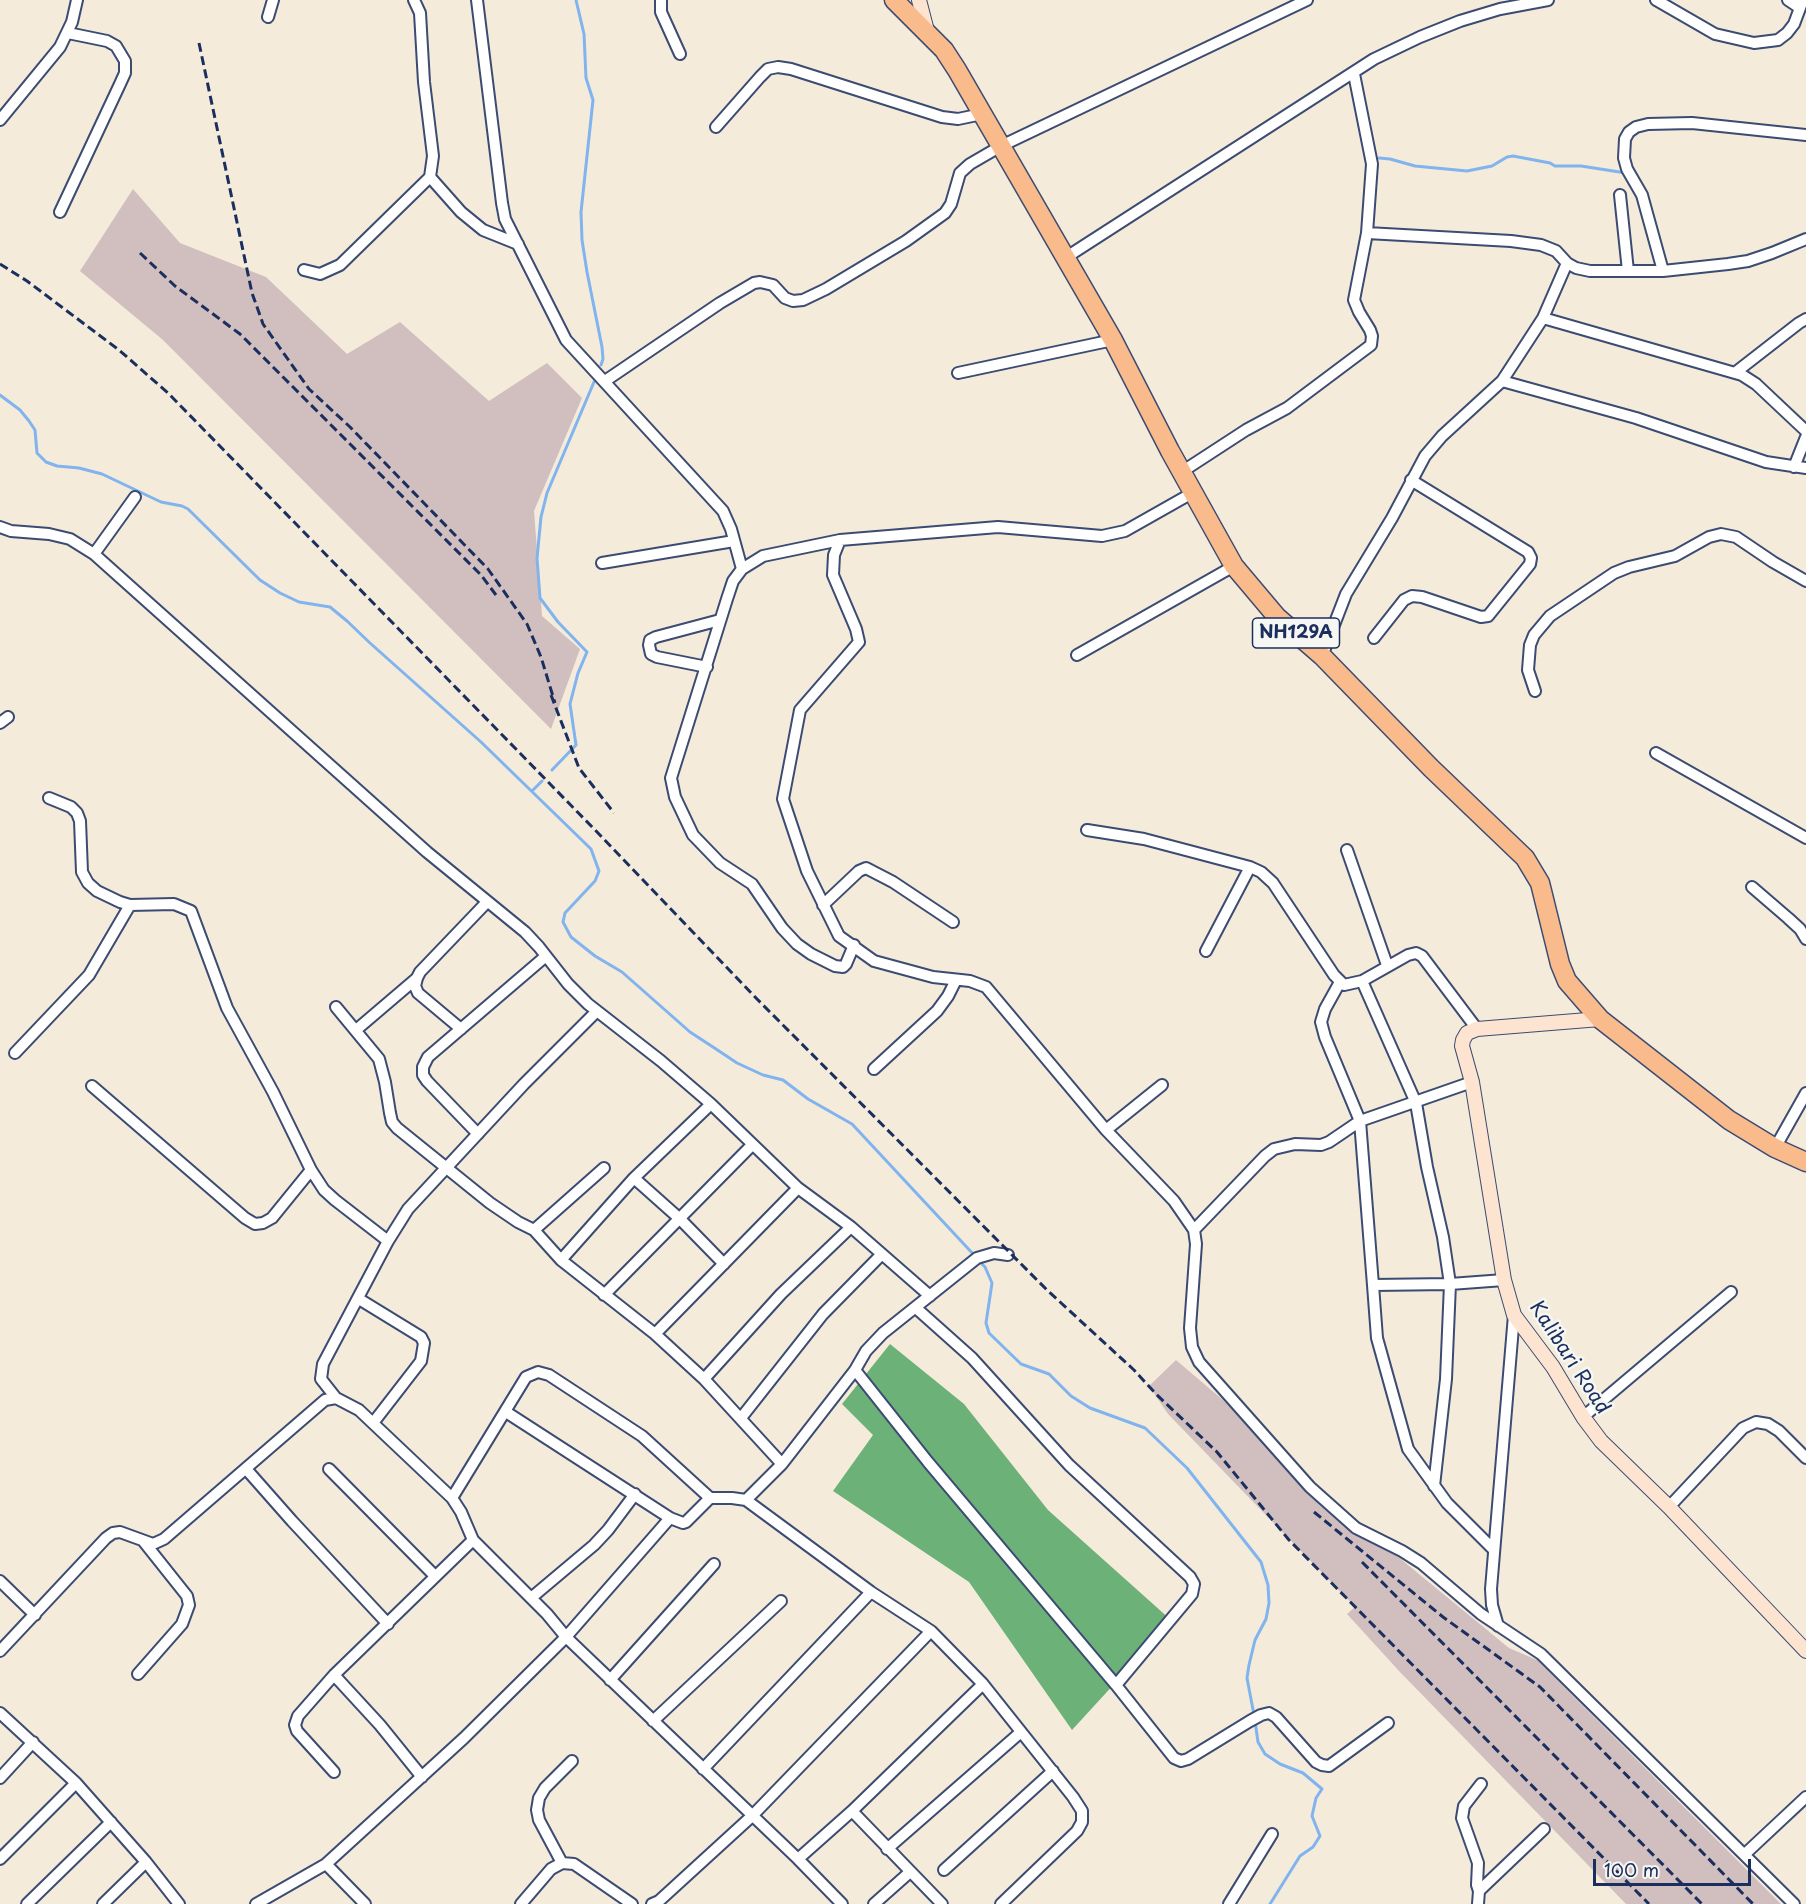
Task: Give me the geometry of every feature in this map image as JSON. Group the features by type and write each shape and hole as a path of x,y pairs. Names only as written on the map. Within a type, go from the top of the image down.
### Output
{"highway":[{"name":"NH129A","path":"894,0 944,50 1113,340 1170,451 1234,567 1272,611 1322,656 1431,768 1525,858 1540,883 1555,946 1567,981 1600,1019 1729,1120 1775,1148 1806,1162"}],"street":[{"path":"0,120 60,47 68,33 77,0"},
{"path":"268,17 273,0"},
{"path":"304,270 320,274 340,265 429,177 433,156 424,82 420,13 414,0"},
{"path":"477,0 502,203 506,219 566,340 717,504 726,518 742,568"},
{"path":"661,0 661,12 680,54"},
{"path":"919,0 927,32"},
{"path":"604,381 720,303 754,283 773,285 785,298 793,301 802,300 826,289 906,242 945,213 951,204 960,173 964,168 1001,146 1307,0"},
{"path":"1065,258 1374,59 1420,36 1460,21 1529,2 1548,0"},
{"path":"1656,0 1715,34 1754,43 1778,40 1787,33 1794,24 1801,4 1788,0"},
{"path":"60,212 120,84 125,61 116,46 107,41 68,33"},
{"path":"716,127 768,69 778,67 791,69 942,117 958,119 982,114"},
{"path":"1183,471 1246,430 1287,408 1371,345 1370,330 1354,300 1367,233 1372,164 1354,74"},
{"path":"1663,271 1642,195 1627,169 1624,158 1625,139 1629,132 1636,127 1648,124 1692,123 1806,135"},
{"path":"429,177 461,212 483,230 518,244"},
{"path":"1620,195 1628,271"},
{"path":"1367,233 1511,241 1541,245 1556,251 1566,263 1590,271 1663,271 1748,261 1806,239"},
{"path":"1322,656 1346,594 1392,518 1411,480 1433,446 1502,381 1543,318 1566,263"},
{"path":"1543,318 1736,372 1756,384 1806,431"},
{"path":"1736,372 1798,322 1806,319"},
{"path":"958,373 1113,340"},
{"path":"1502,381 1635,418 1766,462 1806,468"},
{"path":"1794,467 1806,437"},
{"path":"1374,638 1404,600 1412,596 1422,597 1481,617 1488,616 1530,564 1531,558 1528,552 1411,480"},
{"path":"854,945 843,967 835,966 804,949 789,936 752,884 711,856 693,835 675,797 671,777 733,581 742,568 763,556 840,540 998,527 1102,536 1125,531 1194,492"},
{"path":"94,554 135,497"},
{"path":"0,527 11,531 49,534 70,539 94,554 427,852 525,932 568,984 597,1011 711,1104 798,1188 851,1227 930,1296"},
{"path":"1535,691 1528,670 1530,645 1534,635 1550,616 1614,573 1675,556 1709,537 1721,534 1736,537 1806,581"},
{"path":"840,540 834,555 833,575 856,629 859,642 800,710 783,799 807,871 839,936 874,961 933,977 970,981 986,987 1106,1130 1174,1202 1194,1230 1195,1253 1190,1328 1192,1347 1198,1362 1310,1487 1356,1528 1421,1563 1481,1614 1541,1654 1794,1904"},
{"path":"602,563 734,541"},
{"path":"1077,655 1234,567"},
{"path":"706,667 657,657 651,654 650,640 720,620"},
{"path":"1656,753 1806,838"},
{"path":"49,798 71,807 77,813 80,828 81,864 88,883 97,891 130,905 174,904 191,912 227,1008 273,1092 311,1170 324,1190 388,1241"},
{"path":"1087,830 1144,839 1250,867 1261,872 1274,883 1344,985 1348,986 1362,981 1387,965 1416,953 1422,956 1477,1029 1600,1019"},
{"path":"1347,850 1387,965"},
{"path":"1206,951 1250,867"},
{"path":"823,905 859,871 866,868 901,887 953,922"},
{"path":"1752,887 1800,929 1806,939"},
{"path":"461,1029 418,993 415,986 420,972 487,902"},
{"path":"15,1053 89,975 130,905"},
{"path":"478,1134 427,1081 423,1075 423,1067 428,1057 546,956"},
{"path":"356,1030 417,978"},
{"path":"873,1069 937,1011 956,980"},
{"path":"1362,981 1416,1103 1450,1284 1446,1379 1434,1486"},
{"path":"1340,982 1325,1009 1322,1022 1325,1037 1360,1121 1377,1338 1408,1449 1460,1518 1493,1549"},
{"path":"336,1007 379,1059 386,1082 392,1122 405,1135 506,1214 534,1230 561,1260 655,1334 704,1378 782,1464"},
{"path":"597,1011 408,1209 388,1241 323,1364 321,1379 336,1398 358,1410 452,1498 473,1540 566,1637 842,1904"},
{"name":"Kalibari Road","path":"1477,1029 1467,1033 1462,1046 1472,1082 1504,1280 1514,1314 1553,1367 1583,1417 1602,1441 1669,1507 1806,1651"},
{"path":"1194,1230 1274,1149 1294,1144 1321,1145 1360,1121 1472,1082"},
{"path":"1106,1130 1162,1085"},
{"path":"92,1086 245,1218 255,1224 264,1223 272,1218 311,1170"},
{"path":"1775,1148 1806,1093"},
{"path":"561,1260 634,1178 711,1104"},
{"path":"604,1294 752,1145"},
{"path":"534,1230 604,1167"},
{"path":"634,1178 680,1219 724,1264"},
{"path":"655,1334 798,1188"},
{"path":"704,1378 781,1294 851,1227"},
{"path":"746,1500 782,1464 855,1370 866,1351 883,1333 977,1258 994,1253 1008,1255"},
{"path":"741,1418 823,1314 881,1255"},
{"path":"1373,1285 1450,1284 1504,1280"},
{"path":"1583,1417 1731,1292"},
{"path":"359,1299 421,1337 424,1343 421,1361 373,1423"},
{"path":"916,1308 972,1358 1069,1465 1190,1577 1194,1584 1192,1594 1116,1684"},
{"path":"1498,1626 1492,1605 1493,1549 1514,1314"},
{"path":"855,1370 935,1471 1116,1684 1174,1758 1180,1761 1188,1759 1250,1721 1269,1713 1276,1717 1316,1762 1329,1766 1388,1723"},
{"path":"452,1498 526,1377 537,1372 549,1375 642,1436 710,1498 746,1500 871,1592 932,1631 983,1684 1082,1811 1082,1822 1077,1831 1001,1904"},
{"path":"0,1651 106,1538 113,1533 120,1532 153,1544 164,1539 326,1400 336,1398"},
{"path":"506,1412 670,1518 686,1522 710,1498"},
{"path":"1669,1507 1743,1428 1756,1422 1768,1424 1779,1431 1806,1458"},
{"path":"329,1469 435,1576"},
{"path":"247,1470 388,1624"},
{"path":"531,1598 594,1545 635,1494"},
{"path":"256,1904 326,1864 464,1738 566,1637 670,1518"},
{"path":"334,1772 297,1731 295,1725 298,1716 334,1675 473,1540"},
{"path":"138,1674 182,1624 189,1605 187,1596 144,1542"},
{"path":"610,1680 714,1564"},
{"path":"0,1581 35,1615"},
{"path":"703,1768 871,1592"},
{"path":"653,1721 781,1601"},
{"path":"652,1904 752,1816 932,1631"},
{"path":"334,1675 422,1777"},
{"path":"798,1859 852,1811 983,1684"},
{"path":"0,1713 76,1784 146,1862 176,1903"},
{"path":"887,1849 1021,1732"},
{"path":"0,1778 33,1742"},
{"path":"562,1863 539,1820 537,1810 539,1798 545,1788 572,1761"},
{"path":"944,1870 1053,1771"},
{"path":"0,1859 76,1784"},
{"path":"1479,1904 1478,1863 1462,1818 1464,1806 1481,1784"},
{"path":"1745,1854 1806,1797"},
{"path":"852,1811 942,1904"},
{"path":"27,1904 111,1822"},
{"path":"1479,1891 1544,1829"},
{"path":"1229,1904 1272,1834"},
{"path":"103,1904 146,1862"},
{"path":"521,1904 551,1869 562,1863 574,1864 632,1904"},
{"path":"326,1864 365,1904"},
{"path":"874,1904 910,1872"}],"shaded area":[{"path":"133,189 180,243 266,277 347,354 400,322 489,401 547,363 582,398 534,511 542,616 580,649 551,729 163,340 80,271"},
{"path":"1176,1360 1223,1400 1352,1533 1380,1542 1509,1648 1537,1660 1781,1904 1626,1904 1399,1671 1347,1614 1355,1607 1168,1414 1149,1386"}],"green space":[{"path":"890,1344 964,1404 1048,1510 1172,1621 1072,1730 969,1582 833,1491 873,1435 842,1404"}],"waterway":[{"path":"576,0 584,34 586,78 593,100 581,212 582,240 602,347 601,365"},
{"path":"1379,158 1415,166 1467,171 1492,166 1513,156 1555,166 1581,166 1626,173"},
{"path":"552,770 576,745 570,704 578,673 587,652 558,622 540,598 537,558 541,517 547,493 594,382"},
{"path":"0,395 20,410 29,421 35,430 37,453 46,462 102,474 161,502 188,509 260,580 299,602 330,607 347,621 481,742 591,849 599,871 595,881 565,913 563,922 571,937 595,956 622,972 690,1032 737,1063 763,1075 783,1080 808,1099 852,1124 975,1256"},
{"path":"533,790 542,781"},
{"path":"979,1261 985,1267 992,1283 986,1323 989,1333 1021,1364 1049,1374 1071,1396 1090,1408 1145,1428 1187,1468 1261,1562 1268,1585 1269,1603 1266,1619 1255,1640 1247,1678 1254,1715"},
{"path":"1255,1721 1258,1742 1265,1754 1280,1764 1303,1773 1322,1789 1316,1798 1312,1816 1320,1836 1313,1847 1300,1856 1270,1904"}],"railway":[{"path":"199,43 252,293 263,324 309,389 350,427 488,569 527,624 541,657 555,703"},
{"path":"140,253 175,286 240,334 481,575 496,595"},
{"path":"0,264 27,281 119,350 168,393 757,999 1047,1290 1134,1370 1217,1452 1289,1540 1649,1904"},
{"path":"551,695 579,768 614,813"},
{"path":"1314,1512 1443,1617 1540,1687 1753,1904"},
{"path":"1362,1562 1702,1904"}]}
